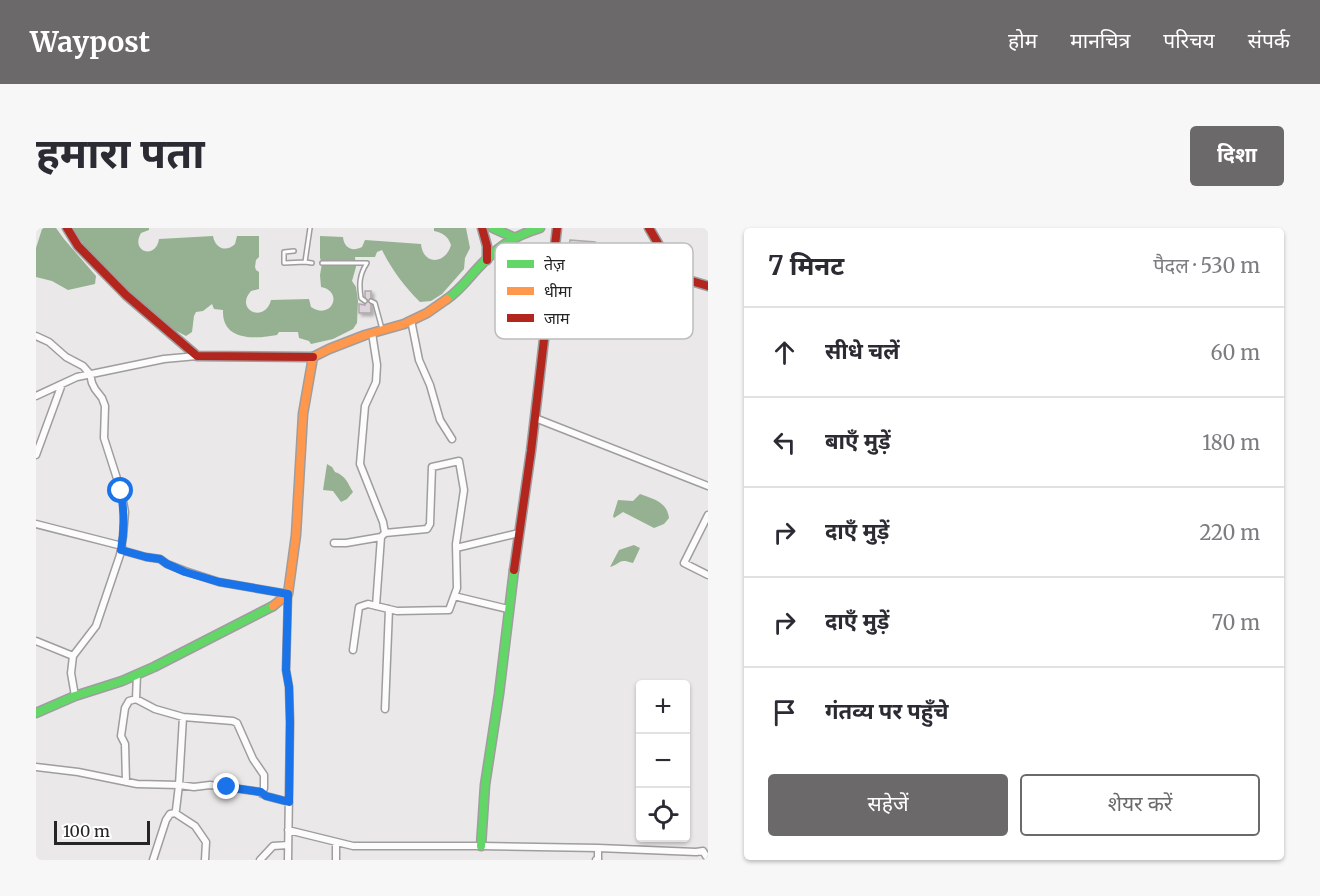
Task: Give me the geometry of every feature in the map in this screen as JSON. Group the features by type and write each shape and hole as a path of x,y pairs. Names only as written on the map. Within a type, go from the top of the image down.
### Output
{"street":[{"path":"67,228 78,246 126,295 197,356"},
{"path":"482,228 487,246 487,260"},
{"path":"493,228 514,238"},
{"path":"506,243 526,232 540,228"},
{"path":"555,243 557,228"},
{"path":"649,228 658,243"},
{"path":"36,396 77,377 164,359 197,356 313,357 427,313 457,292 495,253"},
{"path":"693,282 708,286"},
{"path":"411,320 419,360 430,385 440,420 452,439"},
{"path":"372,333 377,365 376,382 365,406 360,464 383,522 376,606"},
{"path":"36,336 49,342 66,357 83,366 90,374 92,383 105,406 104,438 121,491 124,512 121,548 96,626 73,656 71,673 75,696"},
{"path":"481,846 485,785 499,694 544,339"},
{"path":"288,860 290,722 286,670 288,594 296,535 303,414 313,357"},
{"path":"36,455 62,384"},
{"path":"535,418 708,486"},
{"path":"334,543 427,529 430,524 432,467 459,461 464,490 456,548 457,588 449,610 397,611 368,604 359,607 353,650"},
{"path":"708,515 684,563 708,575"},
{"path":"36,524 146,557 160,559 185,572 219,582 288,594"},
{"path":"456,548 519,533"},
{"path":"36,713 154,667 277,604 288,594"},
{"path":"454,596 508,609"},
{"path":"385,709 389,609"},
{"path":"36,641 73,656"},
{"path":"136,699 137,674"},
{"path":"126,782 125,744 121,736 125,708 129,701 136,699 155,709 183,717 237,723 253,759 264,776 262,794"},
{"path":"176,813 183,717"},
{"path":"36,767 78,772 137,784 194,787 210,785 261,792 266,796 289,802"},
{"path":"153,860 166,820 170,814 176,813 195,826 206,842 205,860"},
{"path":"288,830 353,846 481,846 703,851 708,857"},
{"path":"336,842 336,860"},
{"path":"260,860 273,846 288,845"},
{"path":"596,860 598,860 598,848"},
{"path":"696,852 696,860"}],"lane":[{"path":"305,262 310,228"},
{"path":"294,251 284,252 284,263 312,263"},
{"path":"323,262 367,263 362,271 359,285 361,298 365,301"},
{"path":"371,301 375,303 383,330"}],"shaded area":[{"path":"44,228 56,228 96,276 95,284 68,290 52,281 36,277 36,248"},
{"path":"73,228 149,228 141,233 138,240 141,249 145,251 153,250 159,239 213,236 216,244 225,249 235,244 237,236 259,236 259,257 255,267 259,272 259,289 251,291 246,304 252,312 258,313 268,307 271,300 309,299 311,307 318,310 329,308 332,304 332,294 321,287 320,236 343,237 345,244 352,249 362,247 365,240 421,244 426,256 435,260 444,256 451,245 447,237 434,231 434,228 466,228 470,248 465,258 464,269 442,294 431,301 420,302 399,278 382,250 377,252 375,257 355,257 356,267 352,281 356,287 358,301 357,323 353,329 333,339 311,344 299,338 298,332 279,332 277,335 263,337 239,335 227,327 223,310 214,309 212,304 203,311 196,312 192,332 186,336 165,325 122,287 97,261"},
{"path":"327,464 344,477 353,492 341,502 333,491 323,490"},
{"path":"640,494 659,502 666,508 669,518 664,524 654,528 623,512 614,518 618,500 633,501"},
{"path":"634,545 640,548 633,563 622,561 610,567 619,550"}],"building":[{"path":"570,240 595,242 595,243 570,243"},
{"path":"365,291 371,291 371,313 359,313 359,304 365,305"}],"traffic: fast":[{"path":"493,228 515,238"},
{"path":"507,243 540,228"},
{"path":"447,299 495,252"},
{"path":"481,846 485,785 514,570"},
{"path":"36,713 154,667 273,606"}],"traffic: slow":[{"path":"273,606 288,594 296,535 303,414 313,357 365,335 404,324 427,313 447,299"}],"traffic: jam":[{"path":"67,228 78,246 126,295 197,356 313,357"},
{"path":"482,228 487,246 487,260"},
{"path":"555,243 557,228"},
{"path":"649,228 658,243"},
{"path":"693,282 708,286"},
{"path":"514,570 544,339"}],"route":[{"path":"121,491 124,512 121,550 160,559 185,572 219,582 288,594 286,670 290,722 289,802 266,796 261,792 227,787"}]}
